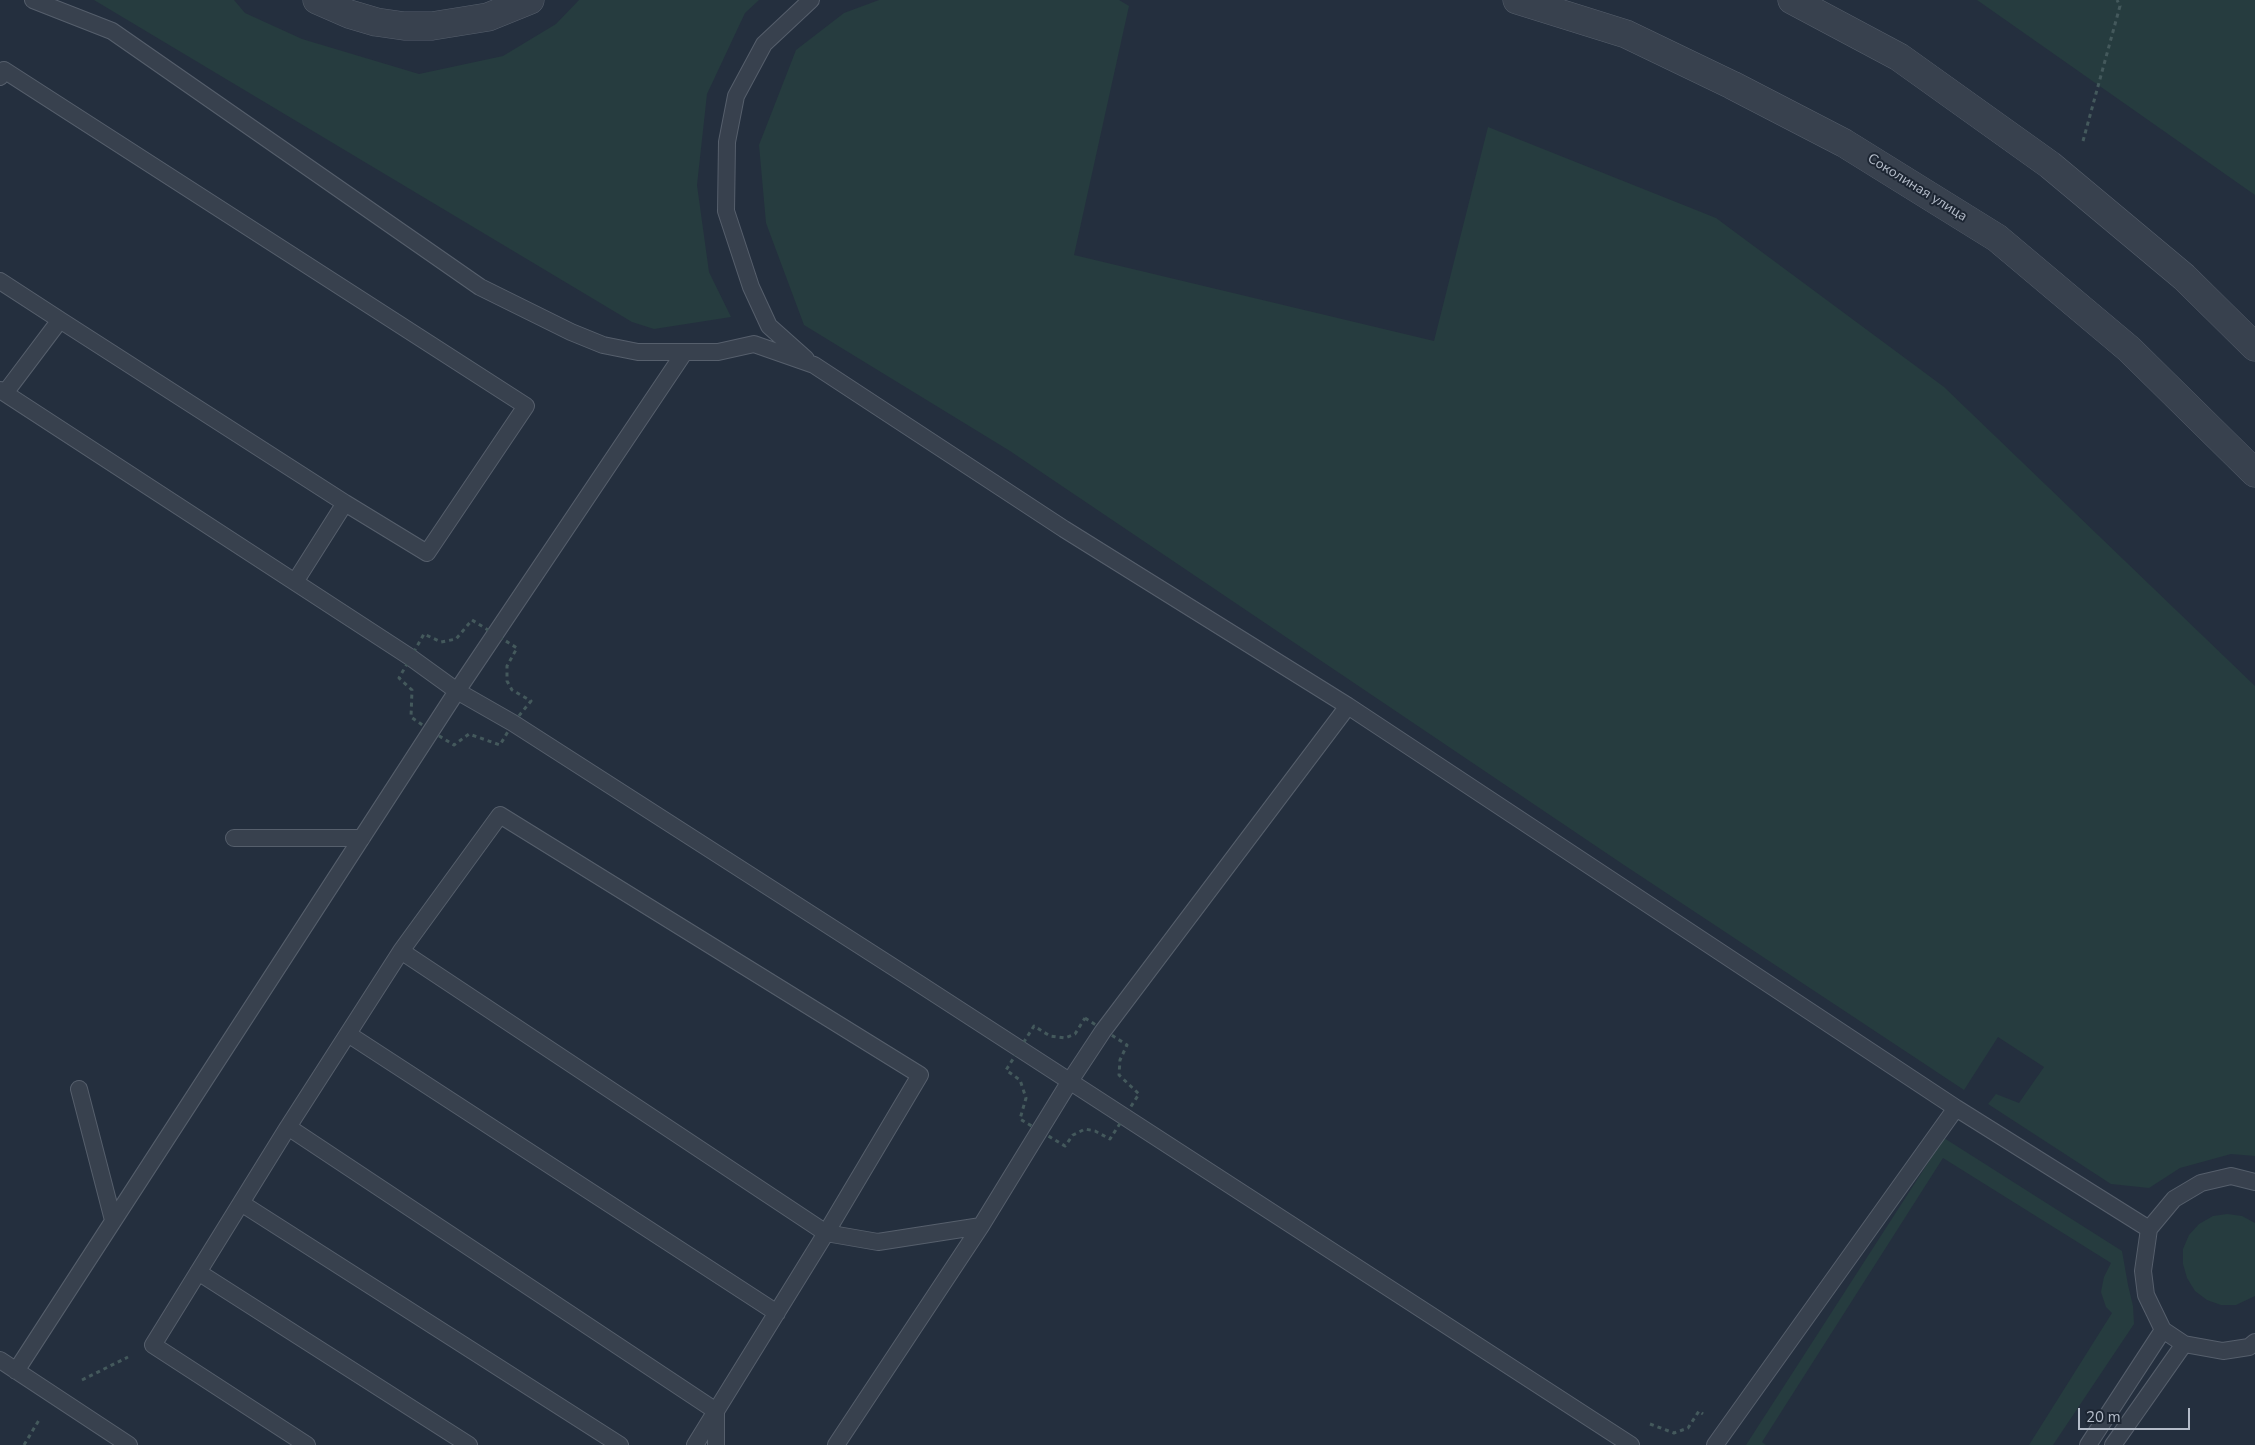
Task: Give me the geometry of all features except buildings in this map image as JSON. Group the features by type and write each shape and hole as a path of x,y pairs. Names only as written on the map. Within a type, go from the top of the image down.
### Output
{"street":[{"path":"317,0 349,14 376,22 432,26 488,17 530,0"},
{"name":"Соколиная улица","path":"1518,0 1626,34 1732,85 1844,144 1997,238 2129,349 2255,473"},
{"path":"1792,0 1899,57 2050,165 2184,277 2255,347"}],"lane":[{"path":"33,0 112,31 480,287 571,332 603,345 638,352 718,352 754,344 814,365"},
{"path":"811,0 764,44 736,96 727,142 726,211 751,287 768,326 814,365 1064,529 1348,706 1956,1108 2149,1229"},
{"path":"0,77 4,70 526,406 427,553 345,503 0,281"},
{"path":"60,320 2,392 410,657 457,691 538,739 1070,1080 1630,1444"},
{"path":"16,1371 457,691 684,352"},
{"path":"295,582 345,503"},
{"path":"836,1445 981,1226 1070,1080 1109,1023 1348,706"},
{"path":"308,1445 153,1345 288,1127 401,951 500,815 920,1075 826,1233 695,1445"},
{"path":"234,838 362,838"},
{"path":"401,951 826,1233 878,1242 981,1226"},
{"path":"348,1034 777,1313"},
{"path":"79,1089 113,1220"},
{"path":"1715,1445 1956,1108"},
{"path":"288,1127 716,1411"},
{"path":"2255,1182 2231,1176 2201,1183 2174,1199 2149,1229 2143,1271 2146,1295 2163,1330 2184,1344 2223,1351 2249,1347 2255,1342"},
{"path":"241,1203 620,1445"},
{"path":"198,1272 469,1445"},
{"path":"2088,1445 2163,1330"},
{"path":"2113,1445 2184,1344"},
{"path":"0,1360 128,1445"},
{"path":"716,1411 716,1445"}],"path":[{"path":"2083,141 2120,6 2117,0"},
{"path":"1630,1444 1651,1423 1674,1433 1688,1428 1699,1411 1726,1429"}],"green space":[{"path":"94,0 234,0 245,13 302,39 419,74 503,56 556,24 579,0 759,0 745,13 707,94 697,185 709,272 731,317 654,329 632,322"},
{"path":"879,0 1119,0 1129,6 1074,255 1434,341 1488,127 1716,218 1944,387 2255,686 2255,1156 2231,1154 2180,1168 2149,1188 2111,1184 1988,1104 1996,1094 2019,1103 2044,1067 1998,1037 1964,1090 1624,865 1010,451 804,325 766,223 759,145 796,50 844,13"},
{"path":"1977,0 2255,0 2255,195"},
{"path":"1944,1138 2122,1251 2133,1306 2134,1324 2053,1445 2029,1445 2112,1313 2106,1307 2101,1292 2104,1277 2111,1263 1943,1158 1762,1442 1766,1445 1746,1445"},
{"path":"2227,1214 2242,1216 2255,1223 2255,1296 2236,1305 2221,1305 2207,1300 2195,1291 2187,1278 2183,1264 2183,1249 2189,1235 2199,1224 2213,1216"}]}
